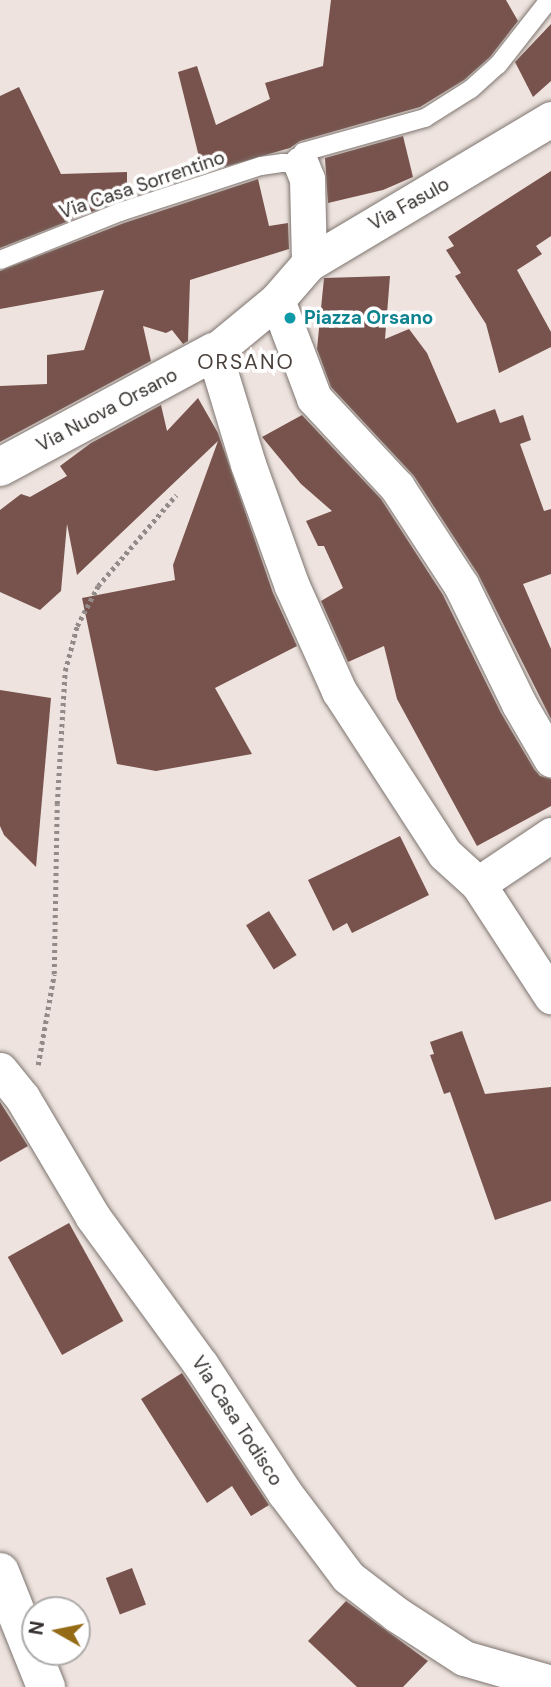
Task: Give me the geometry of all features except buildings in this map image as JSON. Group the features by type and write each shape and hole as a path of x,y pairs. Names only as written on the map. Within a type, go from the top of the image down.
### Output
{"street":[{"name":"Via Fasulo","path":"277,300 309,263 551,119"},
{"path":"301,164 307,178 309,263"},
{"path":"551,760 519,704 461,585 397,487 314,398 277,300 214,352 292,586 339,691 446,854 478,884 551,996"},
{"name":"Via Nuova Orsano","path":"0,467 214,352"},
{"path":"478,884 551,835"},
{"name":"Via Casa Todisco","path":"0,1070 29,1110 93,1217 201,1365 284,1492 348,1577 396,1614 464,1658 551,1683"},
{"path":"0,1573 8,1617 46,1687"}],"lane":[{"path":"301,164 303,152 412,123 446,106 498,65 549,0"},
{"name":"Via Casa Sorrentino","path":"0,260 120,212 261,166 301,164"}],"path":[{"path":"29,1110 54,974 57,803 65,670 77,626 98,586 176,495"}],"place":[{"name":"Piazza Orsano","path":"290,318"}],"district":[{"name":"ORSANO","path":"246,362"}]}
